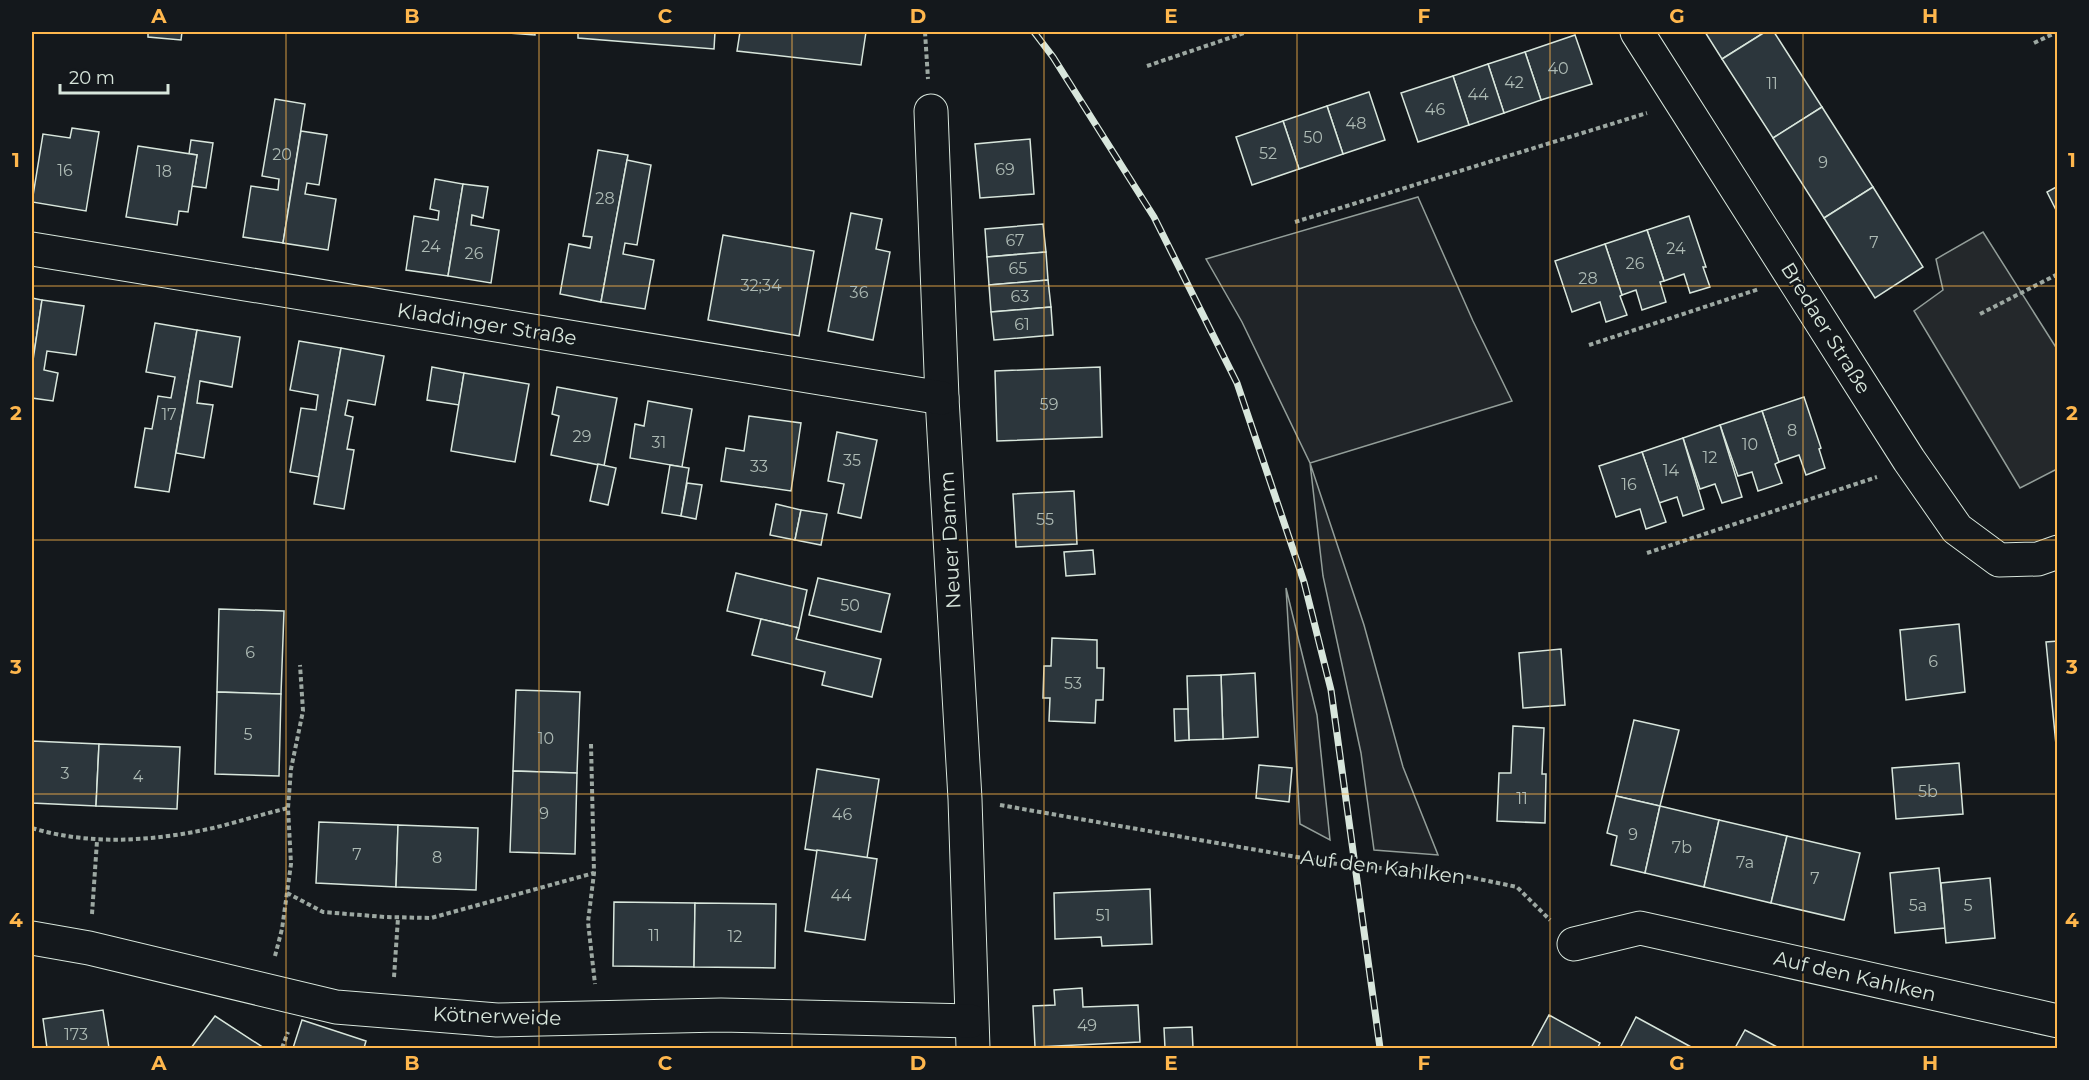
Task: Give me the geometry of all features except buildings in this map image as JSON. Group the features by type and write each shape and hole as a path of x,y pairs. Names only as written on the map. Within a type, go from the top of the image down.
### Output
{"street":[{"name":"Bredaer Straße","path":"1637,32 1909,460 1957,529 1999,560 2038,560 2058,552"},
{"name":"Neuer Damm","path":"931,111 942,398 965,799 972,1035"},
{"name":"Kladdinger Straße","path":"32,249 942,398"},
{"name":"Auf den Kahlken","path":"1574,944 1640,928 2058,1022"},
{"name":"Kötnerweide","path":"32,938 89,948 336,1007 391,1011 498,1034 600,1018 721,1015 972,1035"}],"path":[{"path":"925,32 931,111"},
{"path":"1147,66 1247,32"},
{"path":"2034,44 2056,32"},
{"path":"1295,222 1641,117 1678,96"},
{"path":"1589,345 1756,290 1790,273"},
{"path":"1980,314 2058,273"},
{"path":"1647,553 1875,478 1909,460"},
{"path":"266,990 282,929 291,864 288,808 291,769 303,711 300,665"},
{"path":"591,744 594,873 588,922 600,1018"},
{"name":"Auf den Kahlken","path":"965,799 1354,867 1436,870 1517,887 1574,944"},
{"path":"32,828 97,841 161,838 215,828 288,808"},
{"path":"89,948 97,841"},
{"path":"287,893 323,912 398,918 431,918 594,873"},
{"path":"391,1011 398,918"}],"shaded area":[{"path":"1418,197 1473,321 1512,401 1310,463 1242,322 1206,259"},
{"path":"1983,232 2057,349 2057,469 2020,488 1914,311 1943,290 1936,259"},
{"path":"1310,463 1364,625 1403,767 1438,855 1374,850 1361,753 1323,576"},
{"path":"1286,588 1317,715 1330,840 1300,824"}],"railway":[{"path":"1034,32 1053,57 1154,217 1237,383 1304,582 1331,690 1380,1048"}]}
